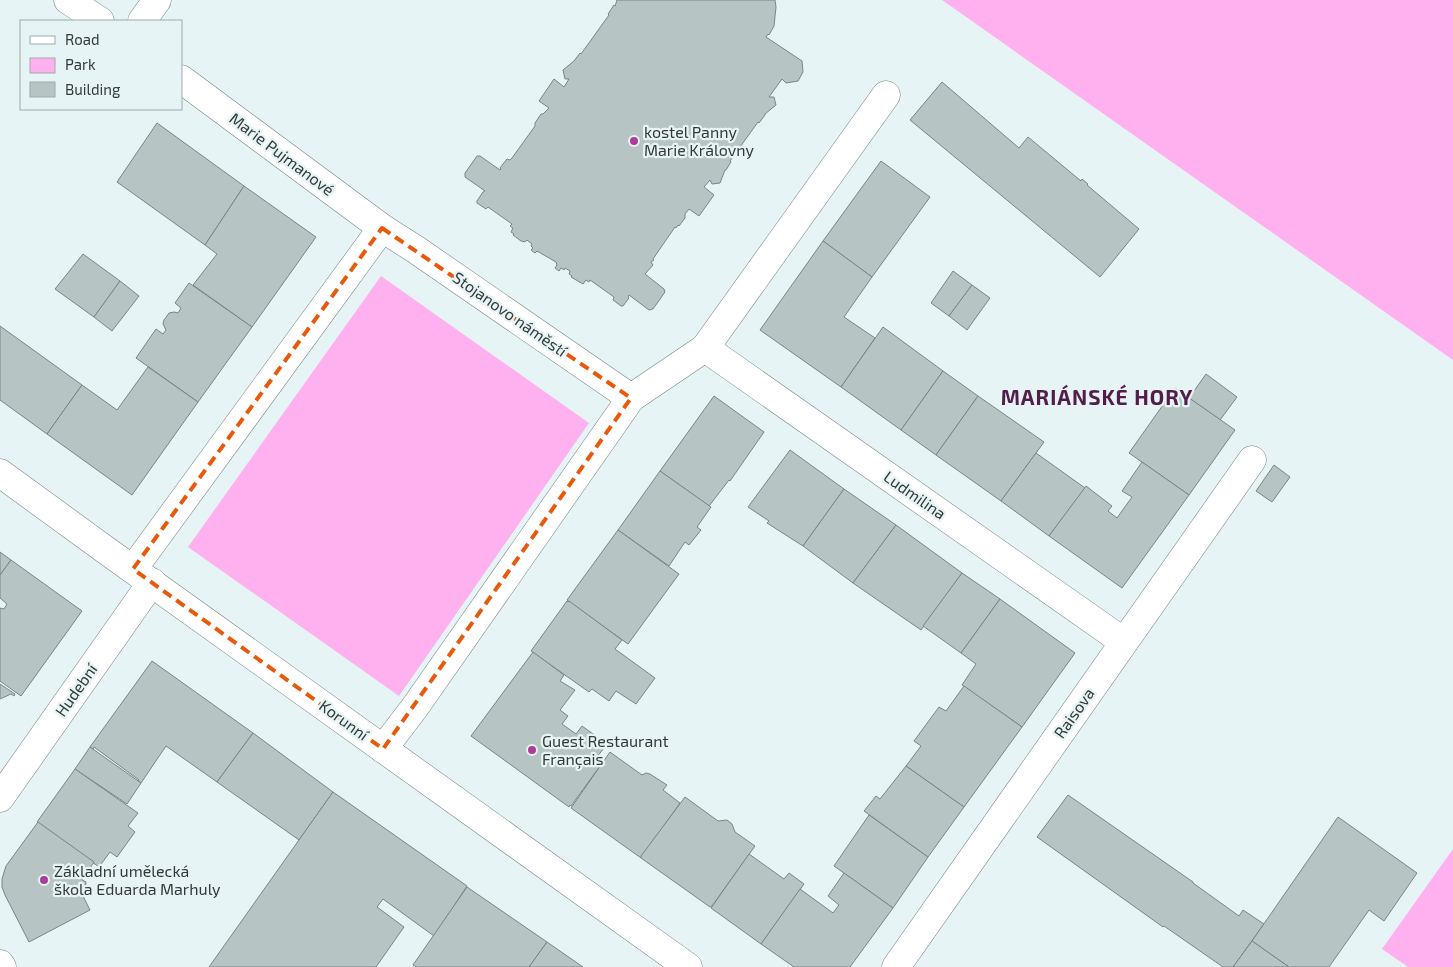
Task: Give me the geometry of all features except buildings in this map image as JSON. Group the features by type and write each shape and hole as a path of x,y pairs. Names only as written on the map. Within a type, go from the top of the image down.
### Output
{"street":[{"path":"68,0 98,20"},
{"path":"143,20 157,0"},
{"name":"Marie Pujmanové","path":"182,80 382,228"},
{"path":"383,749 631,398 705,348 886,96"},
{"path":"142,576 382,228"},
{"name":"Stojanovo náměstí","path":"382,228 631,398"},
{"name":"Ludmilina","path":"705,348 1124,642"},
{"name":"Raisova","path":"896,967 1252,460"},
{"name":"Korunní","path":"0,473 688,967"},
{"name":"Hudební","path":"0,798 142,576"}],"highlighted area":[{"path":"382,228 631,398 383,749 133,569"}],"green space":[{"path":"942,0 1453,0 1453,360"},
{"path":"381,276 589,423 399,696 188,547"},
{"path":"1453,849 1453,967 1408,967 1382,949"}],"place":[{"name":"kostel Panny Marie Královny","path":"634,141"},
{"name":"Guest Restaurant Français","path":"532,750"},
{"name":"Základní umělecká škola Eduarda Marhuly","path":"44,880"}],"district":[{"name":"MARIÁNSKÉ HORY","path":"1097,398"}]}
